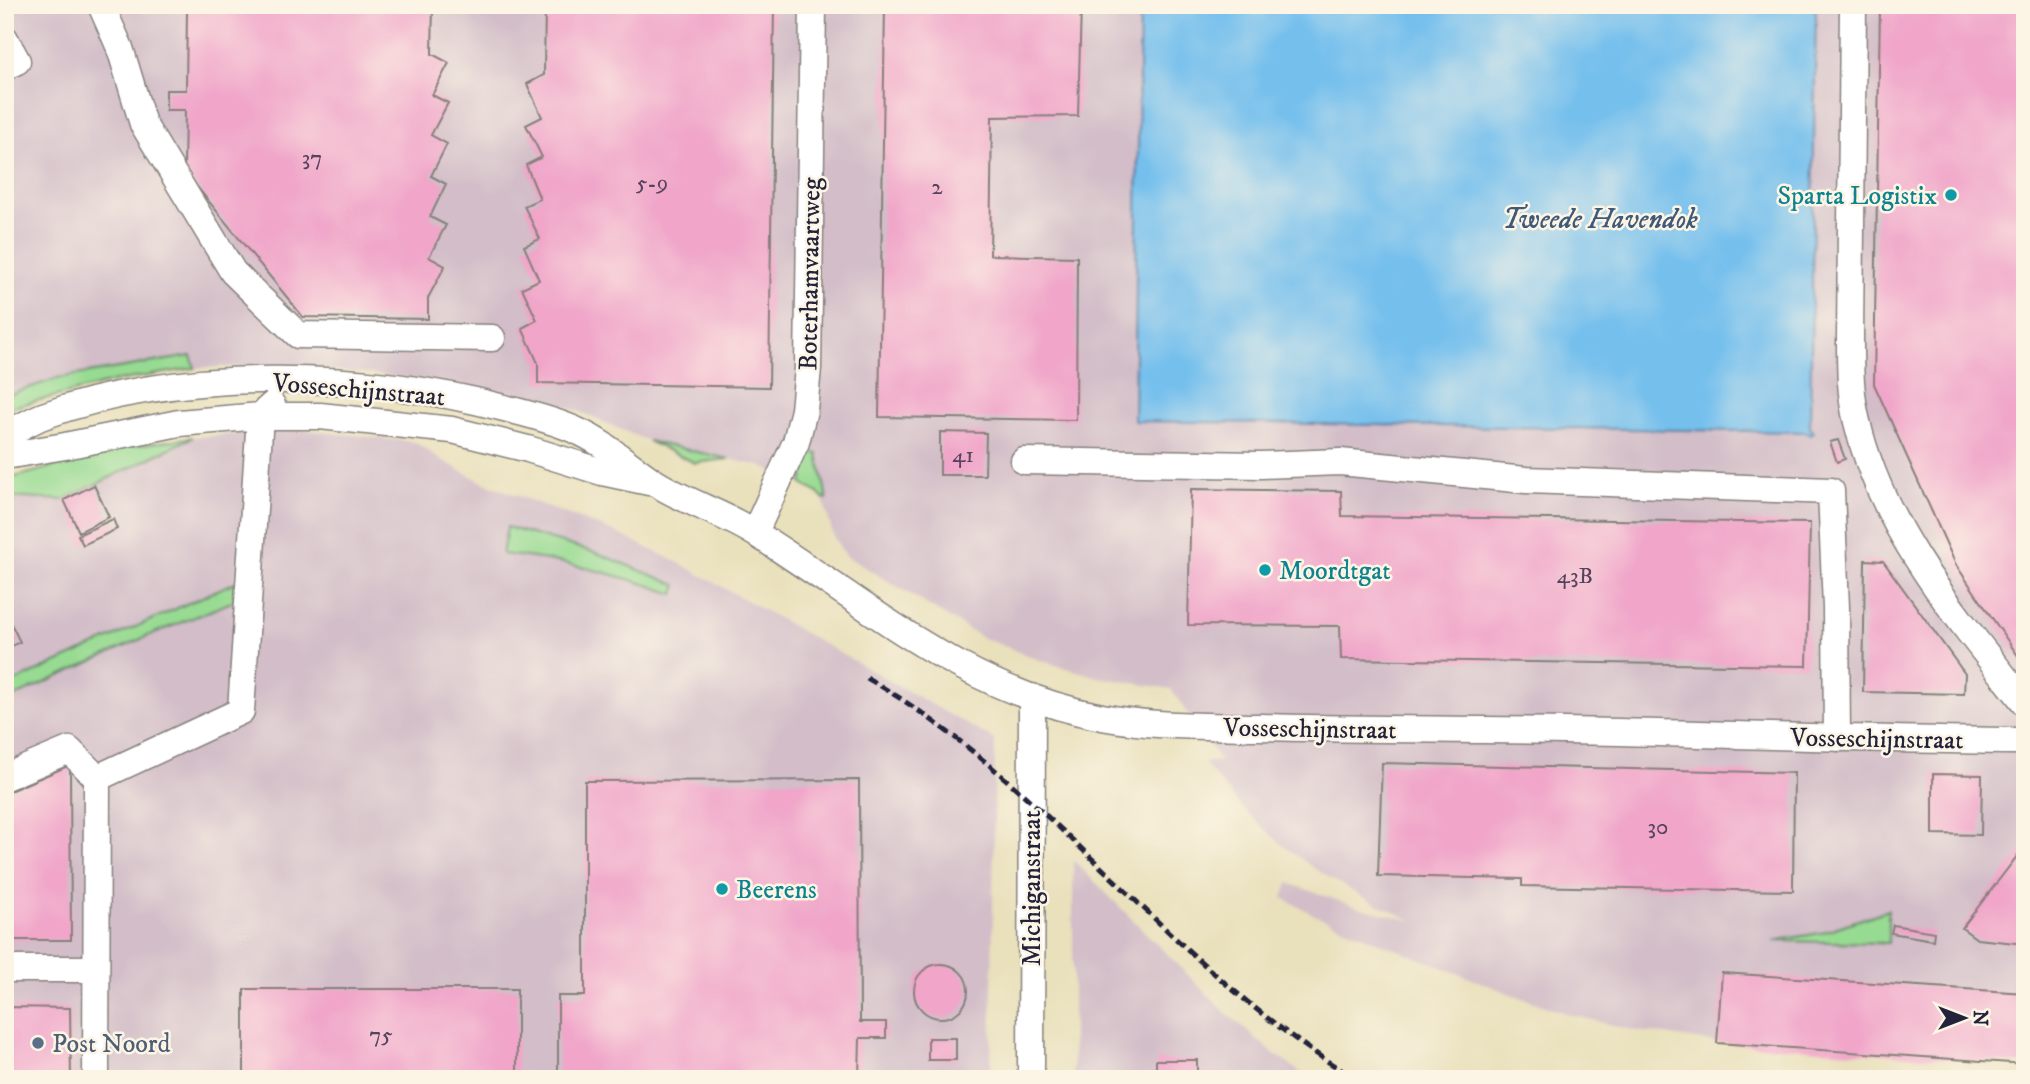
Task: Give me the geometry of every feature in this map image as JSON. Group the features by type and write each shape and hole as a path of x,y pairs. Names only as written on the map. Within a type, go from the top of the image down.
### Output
{"street":[{"path":"101,5 120,48 143,124 233,272 298,335 492,338"},
{"name":"Boterhamvaartweg","path":"755,533 796,442 804,410 808,368 813,5"},
{"path":"1853,5 1850,338 1851,391 1857,423 1878,484 1914,554 1934,587 2025,703"},
{"path":"5,39 17,61 5,67"},
{"name":"Vosseschijnstraat","path":"5,435 40,417 99,401 163,389 222,383 312,380 407,388 496,406 576,430 610,450 657,484 755,533 918,642 988,681 1104,718 1186,727 1601,731 1911,741 2025,741"},
{"path":"222,383 260,416"},
{"path":"97,778 241,711 260,416 284,393 376,397 407,388"},
{"name":"Vosseschijnstraat","path":"5,456 155,426 260,416 345,417 452,430 528,449 602,472 657,484"},
{"path":"1024,461 1261,465 1340,462 1526,480 1831,491 1836,607 1837,738"},
{"name":"Michiganstraat","path":"1031,1079 1032,697"},
{"path":"5,777 69,750 97,778 96,1079"},
{"path":"5,969 96,969"}],"shaded area":[{"path":"5,5 1140,5 1134,421 1805,432 1810,435 1813,432 1810,427 1816,5 2025,5 2025,993 1723,973 1717,1043 1633,1030 1571,1015 1385,945 1283,898 1288,883 1357,907 1413,921 1359,895 1315,869 1280,843 1241,807 1204,763 1220,761 1171,689 1098,677 1042,661 981,637 846,556 834,538 823,499 811,488 760,466 648,441 566,406 437,381 306,367 257,366 195,368 117,381 5,409"},
{"path":"297,429 415,442 482,482 617,533 687,567 995,740 991,1079 5,1079 5,481 126,447 193,437"},
{"path":"1073,860 1223,1010 1274,1054 1310,1079 1073,1079"}],"green space":[{"path":"191,356 195,368 117,381 5,409 5,396 58,378"},
{"path":"193,437 64,500 5,497 5,481 15,477 126,447"},
{"path":"648,441 729,459 695,463"},
{"path":"812,452 818,454 827,499 802,484"},
{"path":"507,527 597,553 677,585 674,594 590,569 502,554"},
{"path":"235,582 234,601 150,635 5,701 5,686"},
{"path":"1888,910 1888,943 1773,941 1820,933"}],"water":[{"name":"Tweede Havendok","path":"1140,5 1816,5 1810,427 1813,432 1810,435 1805,432 1134,421"}],"building":[{"path":"167,5 433,5 432,54 449,63 432,95 448,103 431,135 447,144 431,176 446,184 430,217 446,225 429,257 445,266 428,298 428,319 303,317 184,171 185,110 166,110 166,90 186,90 187,9 167,8"},
{"path":"545,5 774,5 769,387 538,383 538,363 522,328 537,320 522,288 539,280 524,246 540,239 524,206 540,199 526,165 542,157 526,125 542,117 527,84 544,75"},
{"path":"885,5 1081,5 1078,116 992,117 990,255 1077,257 1076,420 879,417"},
{"name":"Sparta Logistix","path":"1880,5 2025,5 2025,666 1956,565 1874,384"},
{"path":"940,432 986,433 985,475 940,475"},
{"path":"1838,440 1845,459 1837,462 1830,442"},
{"path":"94,485 109,517 79,532 64,500"},
{"path":"1191,489 1341,491 1342,516 1810,523 1807,666 1341,659 1340,626 1188,625"},
{"path":"113,519 117,529 83,545 78,535"},
{"path":"1865,560 1883,561 1965,674 1964,694 1863,692"},
{"path":"5,611 20,642 5,649"},
{"path":"1382,763 1794,773 1793,891 1522,886 1522,879 1378,876"},
{"path":"70,765 71,940 5,940 5,793"},
{"path":"1933,774 1982,775 1981,835 1933,834"},
{"name":"Beerens","path":"859,780 860,1022 886,1022 886,1038 860,1038 859,1079 558,1079 558,996 585,996 585,781"},
{"path":"2025,846 2025,944 1977,939 1962,928"},
{"path":"1893,925 1934,932 1933,940 1891,933"},
{"path":"946,964 956,968 964,976 968,991 964,1006 956,1014 936,1018 926,1014 918,1006 914,986 918,976 926,968"},
{"path":"1722,973 2025,993 2025,1064 1717,1043"},
{"path":"244,989 517,989 517,1079 244,1079"},
{"name":"Post Noord","path":"5,1007 70,1008 71,1079 5,1079"},
{"path":"928,1038 956,1038 956,1060 928,1060"},
{"path":"1156,1060 1197,1060 1197,1073 1224,1073 1224,1079 1130,1079 1130,1074 1156,1074"}],"railway":[{"path":"867,678 933,721 995,770 1228,986 1290,1035 1356,1079"}],"place":[{"name":"Sparta Logistix","path":"1951,195"},
{"name":"Moordtgat","path":"1265,570"},
{"name":"Beerens","path":"722,889"},
{"name":"Post Noord","path":"38,1043"}]}
